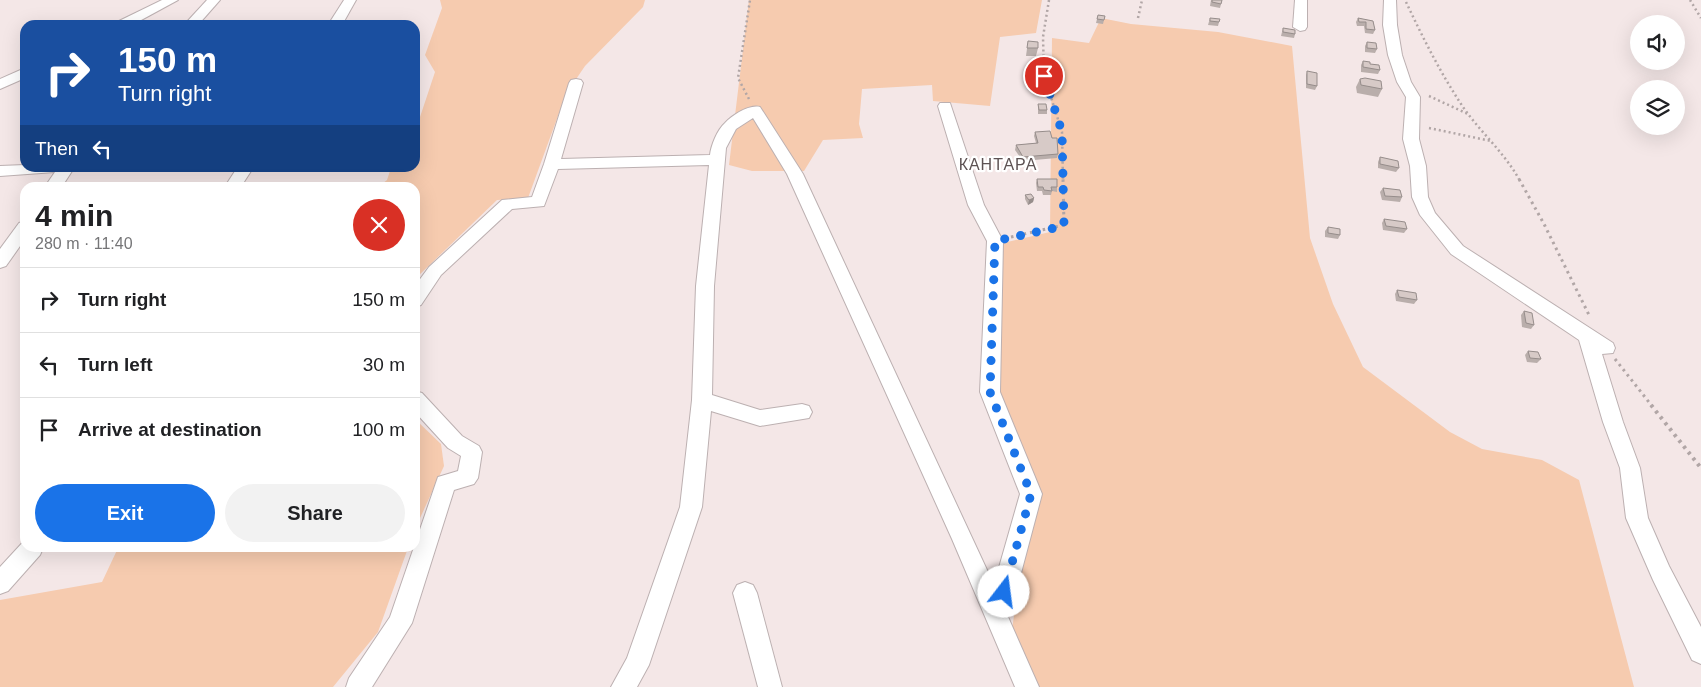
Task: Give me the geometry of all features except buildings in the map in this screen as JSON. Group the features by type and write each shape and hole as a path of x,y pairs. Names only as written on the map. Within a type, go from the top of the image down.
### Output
{"street":[{"path":"132,20 172,0"},
{"path":"195,20 214,0"},
{"path":"338,20 350,0"},
{"path":"1300,27 1301,0"},
{"path":"1390,0 1390,25 1394,55 1404,82 1413,97 1411,139 1418,166 1420,197 1428,215 1457,250 1606,348"},
{"path":"0,85 20,75"},
{"path":"420,293 435,271 508,204 538,202 552,164 576,84"},
{"path":"945,106 976,205 995,241 990,392 1031,494 1004,592 993,608"},
{"path":"623,687 637,665 691,507 702,400 705,286 718,148 730,126 755,110 795,174 993,608 1027,687"},
{"path":"552,164 717,160"},
{"path":"0,171 20,170"},
{"path":"0,262 20,234"},
{"path":"1588,337 1613,422 1630,468 1638,518 1661,573 1701,652"},
{"path":"702,400 760,418 802,412"},
{"path":"358,687 400,623 446,483 467,478 472,452 455,442 420,404"},
{"path":"0,573 28,552"},
{"path":"0,583 29,552"},
{"path":"745,592 770,687"}],"path":[{"path":"750,0 738,78 755,110"},
{"path":"995,241 1064,226 1062,132 1044,76 1043,37 1049,0"},
{"path":"1138,18 1142,0"},
{"path":"1405,0 1425,43 1469,114 1514,168 1606,348 1701,468"},
{"path":"1690,0 1701,18"},
{"path":"1411,93 1422,94 1440,100 1469,114"},
{"path":"1412,118 1431,129 1491,141"}],"shaded area":[{"path":"440,0 645,0 643,7 585,66 566,94 528,198 497,200 420,274 420,182 384,182 390,172 420,172 420,117 435,72 425,55 442,8"},
{"path":"749,0 1042,0 1036,33 1000,37 990,106 933,101 932,85 862,89 859,124 863,138 823,140 804,171 752,171 729,165"},
{"path":"1101,18 1131,24 1218,32 1292,46 1310,238 1333,304 1363,367 1450,432 1482,449 1542,460 1579,480 1634,687 1033,687 1011,637 1031,494 997,386 1003,243 1050,232 1052,38 1089,43"},
{"path":"420,424 441,444 444,466 420,518"},
{"path":"116,552 407,552 378,632 333,687 0,687 0,600 102,582"}],"district":[{"name":"КАНТАРА","path":"998,164"}],"route":[{"path":"1004,592 1031,494 990,392 995,241 1064,226 1062,132 1044,76"}]}
